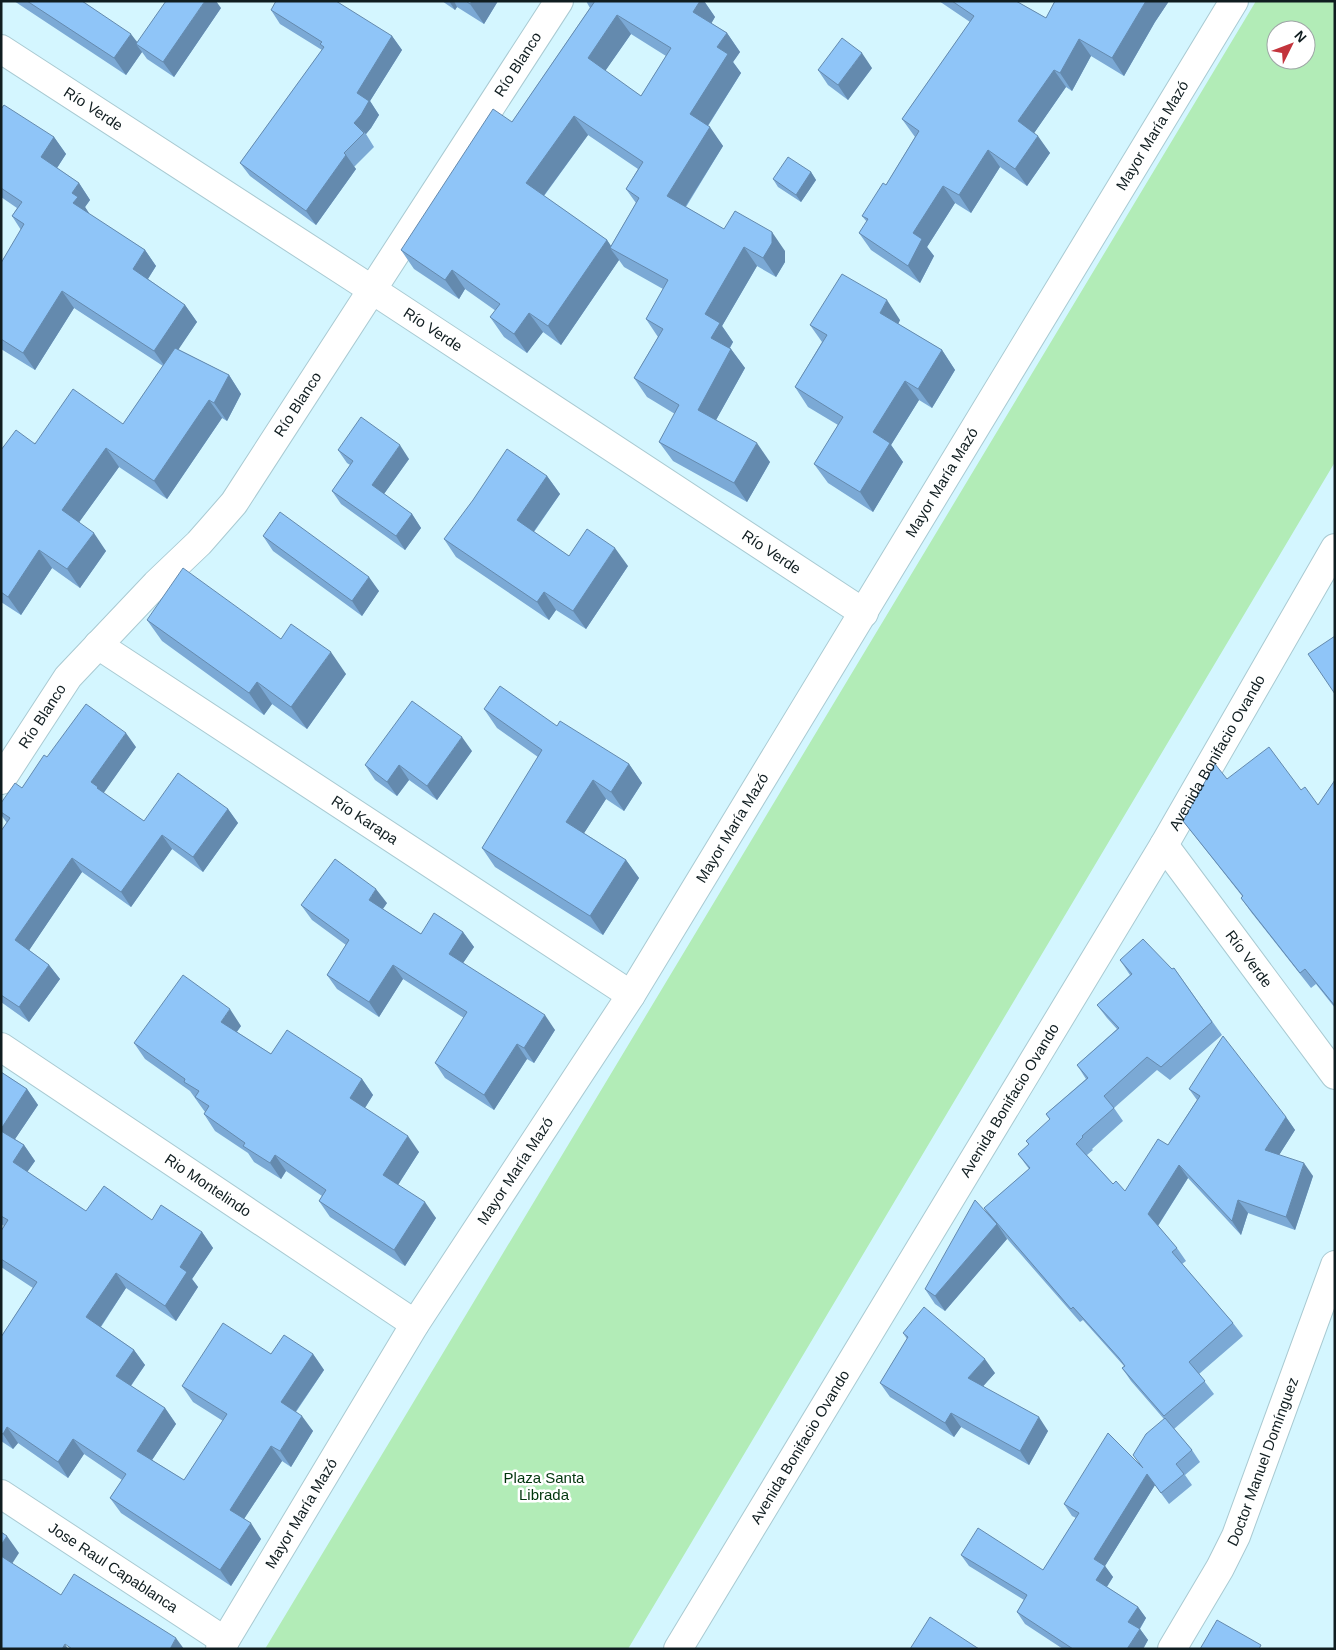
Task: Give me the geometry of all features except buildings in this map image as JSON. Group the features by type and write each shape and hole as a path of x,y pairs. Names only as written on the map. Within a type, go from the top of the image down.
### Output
{"street":[{"name":"Río Blanco","path":"1,780 68,677 156,584 199,543 234,503 559,1"},
{"name":"Mayor María Mazó","path":"222,1645 414,1324 632,995 1234,1"},
{"name":"Río Verde","path":"1,49 864,613"},
{"name":"Avenida Bonifacio Ovando","path":"678,1649 1164,844 1335,548"},
{"name":"Río Karapa","path":"98,644 632,995"},
{"name":"Río Verde","path":"1164,844 1335,1075"},
{"name":"Rio Montelindo","path":"1,1047 414,1324"},
{"name":"Doctor Manuel Domínguez","path":"1172,1649 1220,1568 1236,1536 1335,1265"},
{"name":"Jose Raul Capablanca","path":"1,1494 222,1645"}],"green space":[{"name":"Plaza Santa Librada","path":"1256,1 1335,1 1335,462 628,1649 265,1649"}]}
